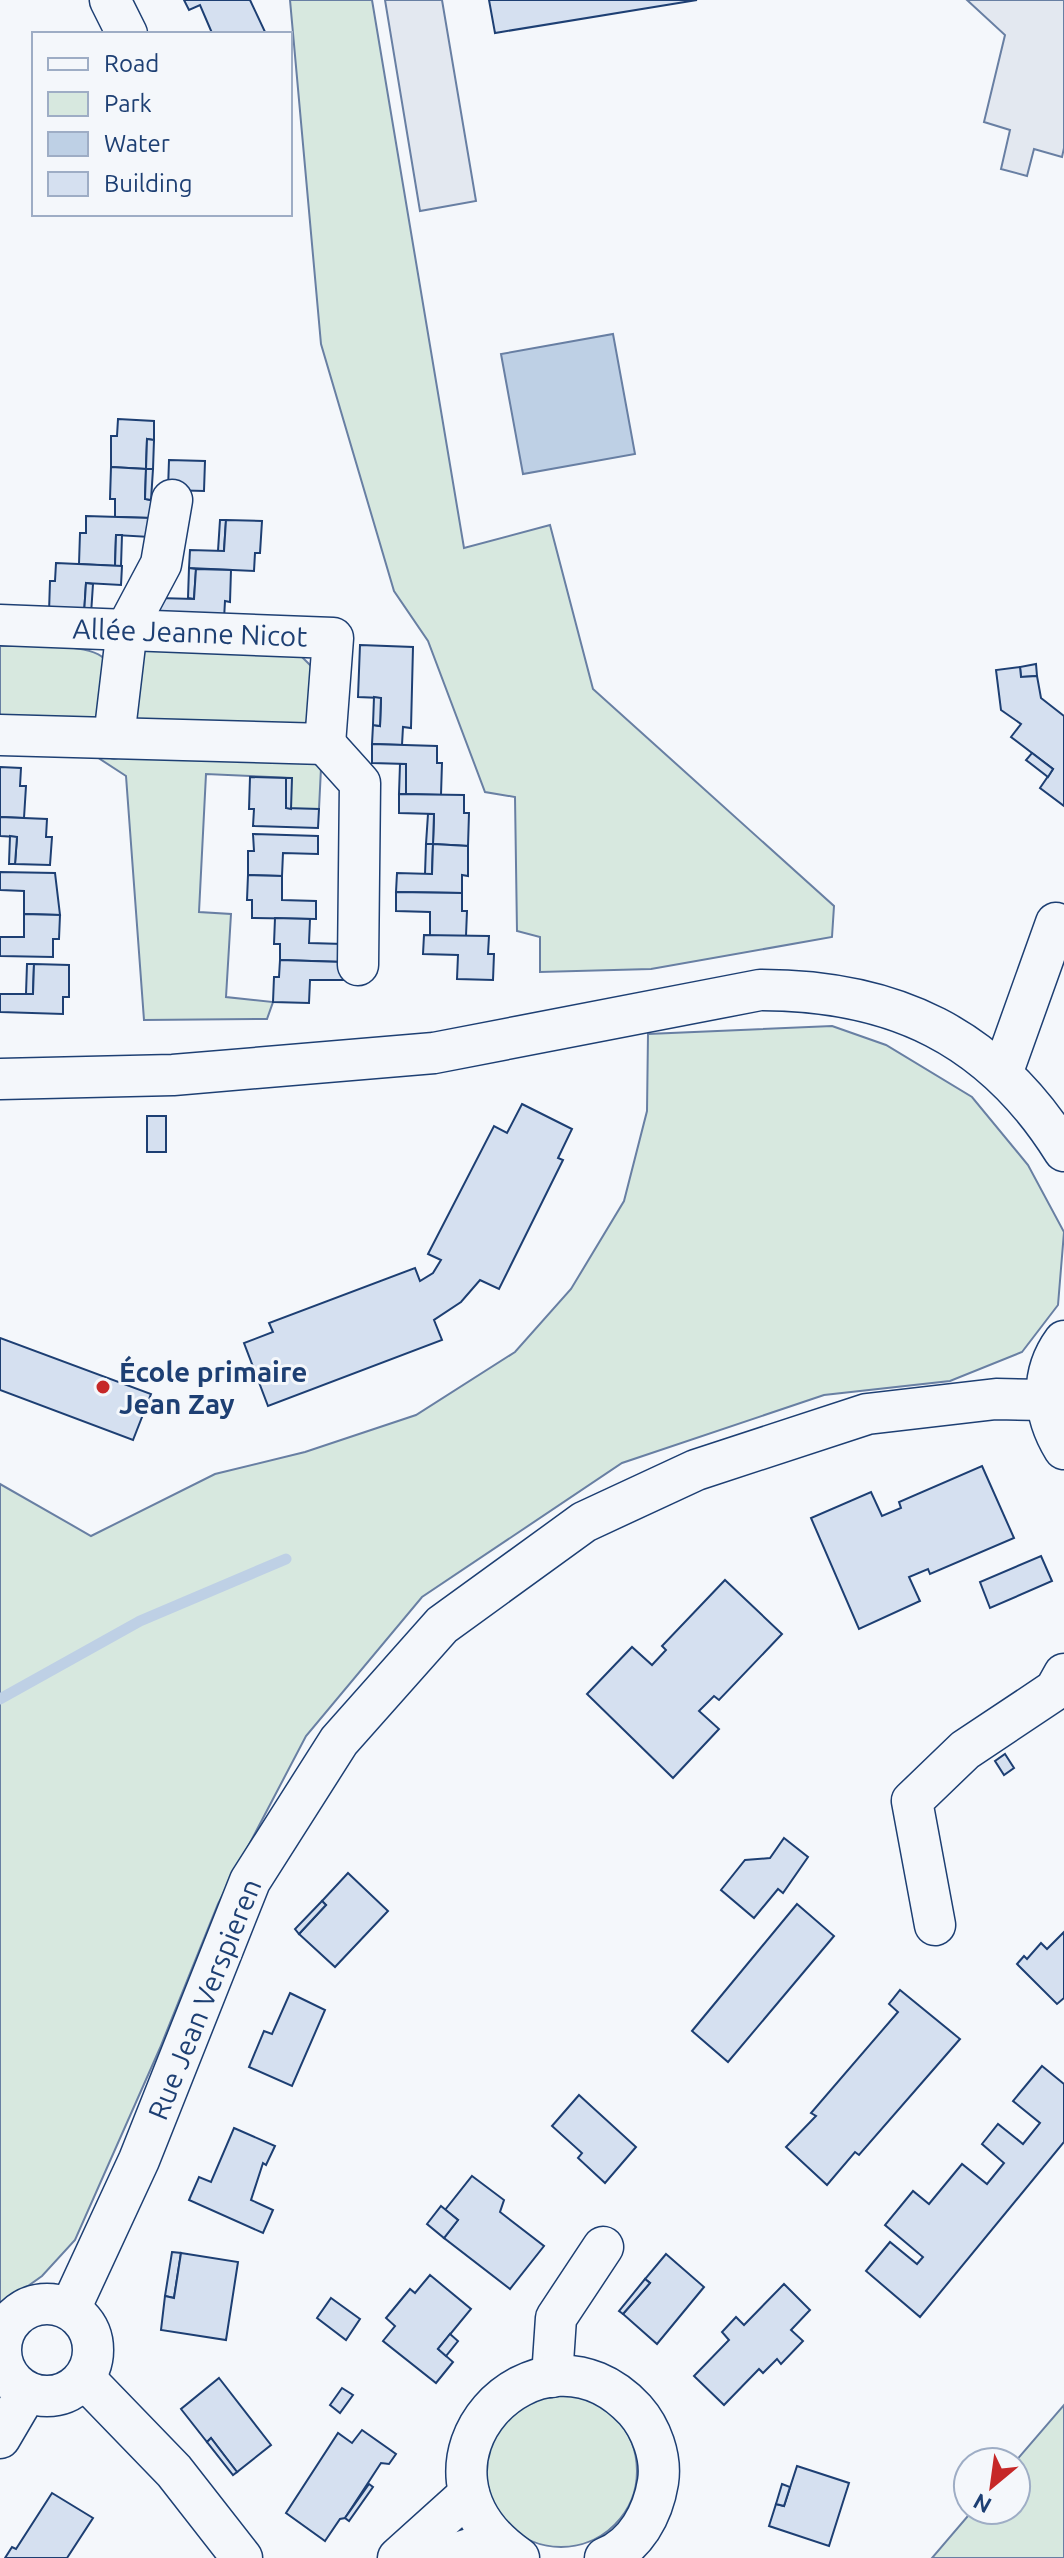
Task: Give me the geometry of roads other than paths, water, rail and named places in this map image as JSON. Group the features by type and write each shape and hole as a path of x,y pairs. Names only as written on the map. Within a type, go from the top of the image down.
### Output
{"street":[{"path":"110,0 126,32"},
{"path":"114,738 127,628 161,564 172,500"},
{"name":"Allée Jeanne Nicot","path":"0,625 333,638 325,744"},
{"path":"0,735 325,744 360,783 358,965"},
{"path":"1002,1074 1056,923"},
{"path":"0,1079 173,1075 434,1053 760,990 801,990 880,1004 946,1030 1002,1074 1039,1111 1064,1151"},
{"path":"1064,1341 1048,1375 1046,1400 1052,1430 1064,1449"},
{"name":"Rue Jean Verspieren","path":"70,2309 139,2160 250,1881 339,1741 442,1625 584,1522 696,1470 867,1414 996,1399 1046,1400"},
{"path":"935,1925 912,1801 965,1750 1055,1690 1064,1674"},
{"path":"552,2377 556,2318 603,2247"},
{"path":"41,2304 70,2309 82,2319 93,2340 92,2364 85,2379 59,2396 27,2392 6,2372 1,2343 5,2329 26,2309 41,2304"},
{"path":"507,2550 476,2514 466,2483 468,2451 480,2421 502,2397 531,2381 552,2377 595,2382 622,2397 644,2419 656,2448 659,2479 652,2509 636,2536 605,2558"},
{"path":"85,2379 174,2471 242,2558"},
{"path":"0,2438 27,2392"},
{"path":"398,2558 469,2494"},
{"path":"440,2558 507,2550"}],"water":[{"path":"613,334 635,454 523,474 501,354"}],"waterway":[{"path":"0,1699 140,1621 286,1559"}],"place":[{"name":"École primaire Jean Zay","path":"103,1387"}]}
